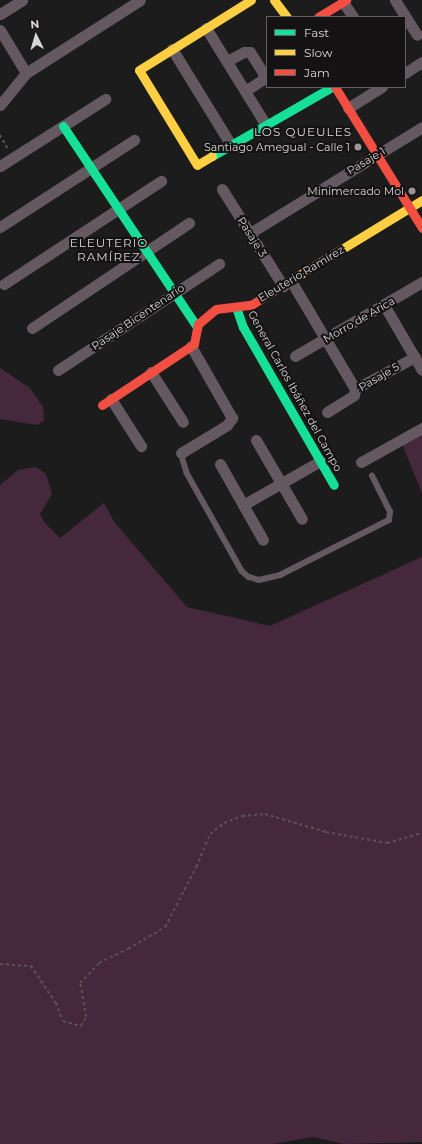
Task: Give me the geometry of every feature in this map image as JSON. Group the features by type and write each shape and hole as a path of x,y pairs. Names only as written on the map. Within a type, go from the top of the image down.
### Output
{"street":[{"path":"0,14 22,0"},
{"path":"251,0 139,70 197,165 332,88"},
{"path":"274,0 285,16"},
{"path":"395,0 405,16"},
{"path":"319,16 341,1 352,16"},
{"path":"0,105 26,73 135,2"},
{"path":"406,18 416,35"},
{"path":"206,28 266,125"},
{"path":"0,30 26,73"},
{"path":"172,49 231,145"},
{"path":"227,61 244,52 250,52 264,74 262,80 245,91"},
{"path":"406,72 422,62"},
{"path":"335,88 422,228"},
{"path":"348,108 380,88"},
{"path":"0,166 105,99"},
{"path":"63,126 197,327"},
{"name":"Pasaje 1","path":"250,233 422,127"},
{"path":"0,227 134,140"},
{"path":"4,284 161,182"},
{"name":"Pasaje 3","path":"222,189 250,233 287,283 326,340 355,389"},
{"name":"Eleuterio Ramírez","path":"191,346 196,338 197,327 200,321 216,309 251,305 422,200"},
{"path":"32,328 189,223"},
{"name":"Pasaje Bicentenario","path":"58,370 218,264"},
{"name":"Morro de Arica","path":"295,356 326,340 422,282"},
{"path":"384,305 422,370"},
{"name":"General Carlos Ibáñez del Campo","path":"236,307 243,327 334,485"},
{"path":"141,446 106,402 191,346 232,418 227,425 181,453"},
{"name":"Pasaje 5","path":"327,412 354,395 355,389 415,357"},
{"path":"151,372 183,422"},
{"path":"361,462 422,428"},
{"path":"256,440 302,519"},
{"path":"243,505 320,461"},
{"path":"220,464 263,540"}],"lane":[{"path":"181,453 185,462 187,473 242,571 250,577 259,580 280,575 388,521 390,512 372,476"}],"path":[{"path":"0,135 13,158"},
{"path":"0,964 31,966 56,1003 63,1021 81,1026 86,1017 80,983 99,963 128,950 165,927 196,867 210,834 224,823 242,816 265,814 326,832 387,842 422,833"}],"shaded area":[{"path":"0,368 30,388 43,407 44,421 37,425 0,419"},
{"path":"422,434 422,493 402,444"},
{"path":"36,467 46,474 52,494 40,514 44,522 60,538 104,503 115,523 187,607 270,626 422,557 422,1142 344,1144 313,1137 273,1144 0,1144 0,485 18,470"}],"traffic: fast":[{"path":"212,156 330,88"},
{"path":"63,126 197,327"},
{"path":"236,307 243,327 334,485"}],"traffic: slow":[{"path":"212,156 197,165 139,70 251,0"},
{"path":"274,0 286,16"},
{"path":"273,291 422,200"}],"traffic: jam":[{"path":"320,16 346,0"},
{"path":"336,88 422,228"},
{"path":"102,405 194,344 198,324 216,309 251,305 273,291"}],"place":[{"name":"Santiago Amegual - Calle 1","path":"358,147"},
{"name":"Minimercado Mol","path":"412,191"}],"district":[{"name":"LOS QUEULES","path":"303,132"},
{"name":"ELEUTERIO RAMÍREZ","path":"109,250"}]}
